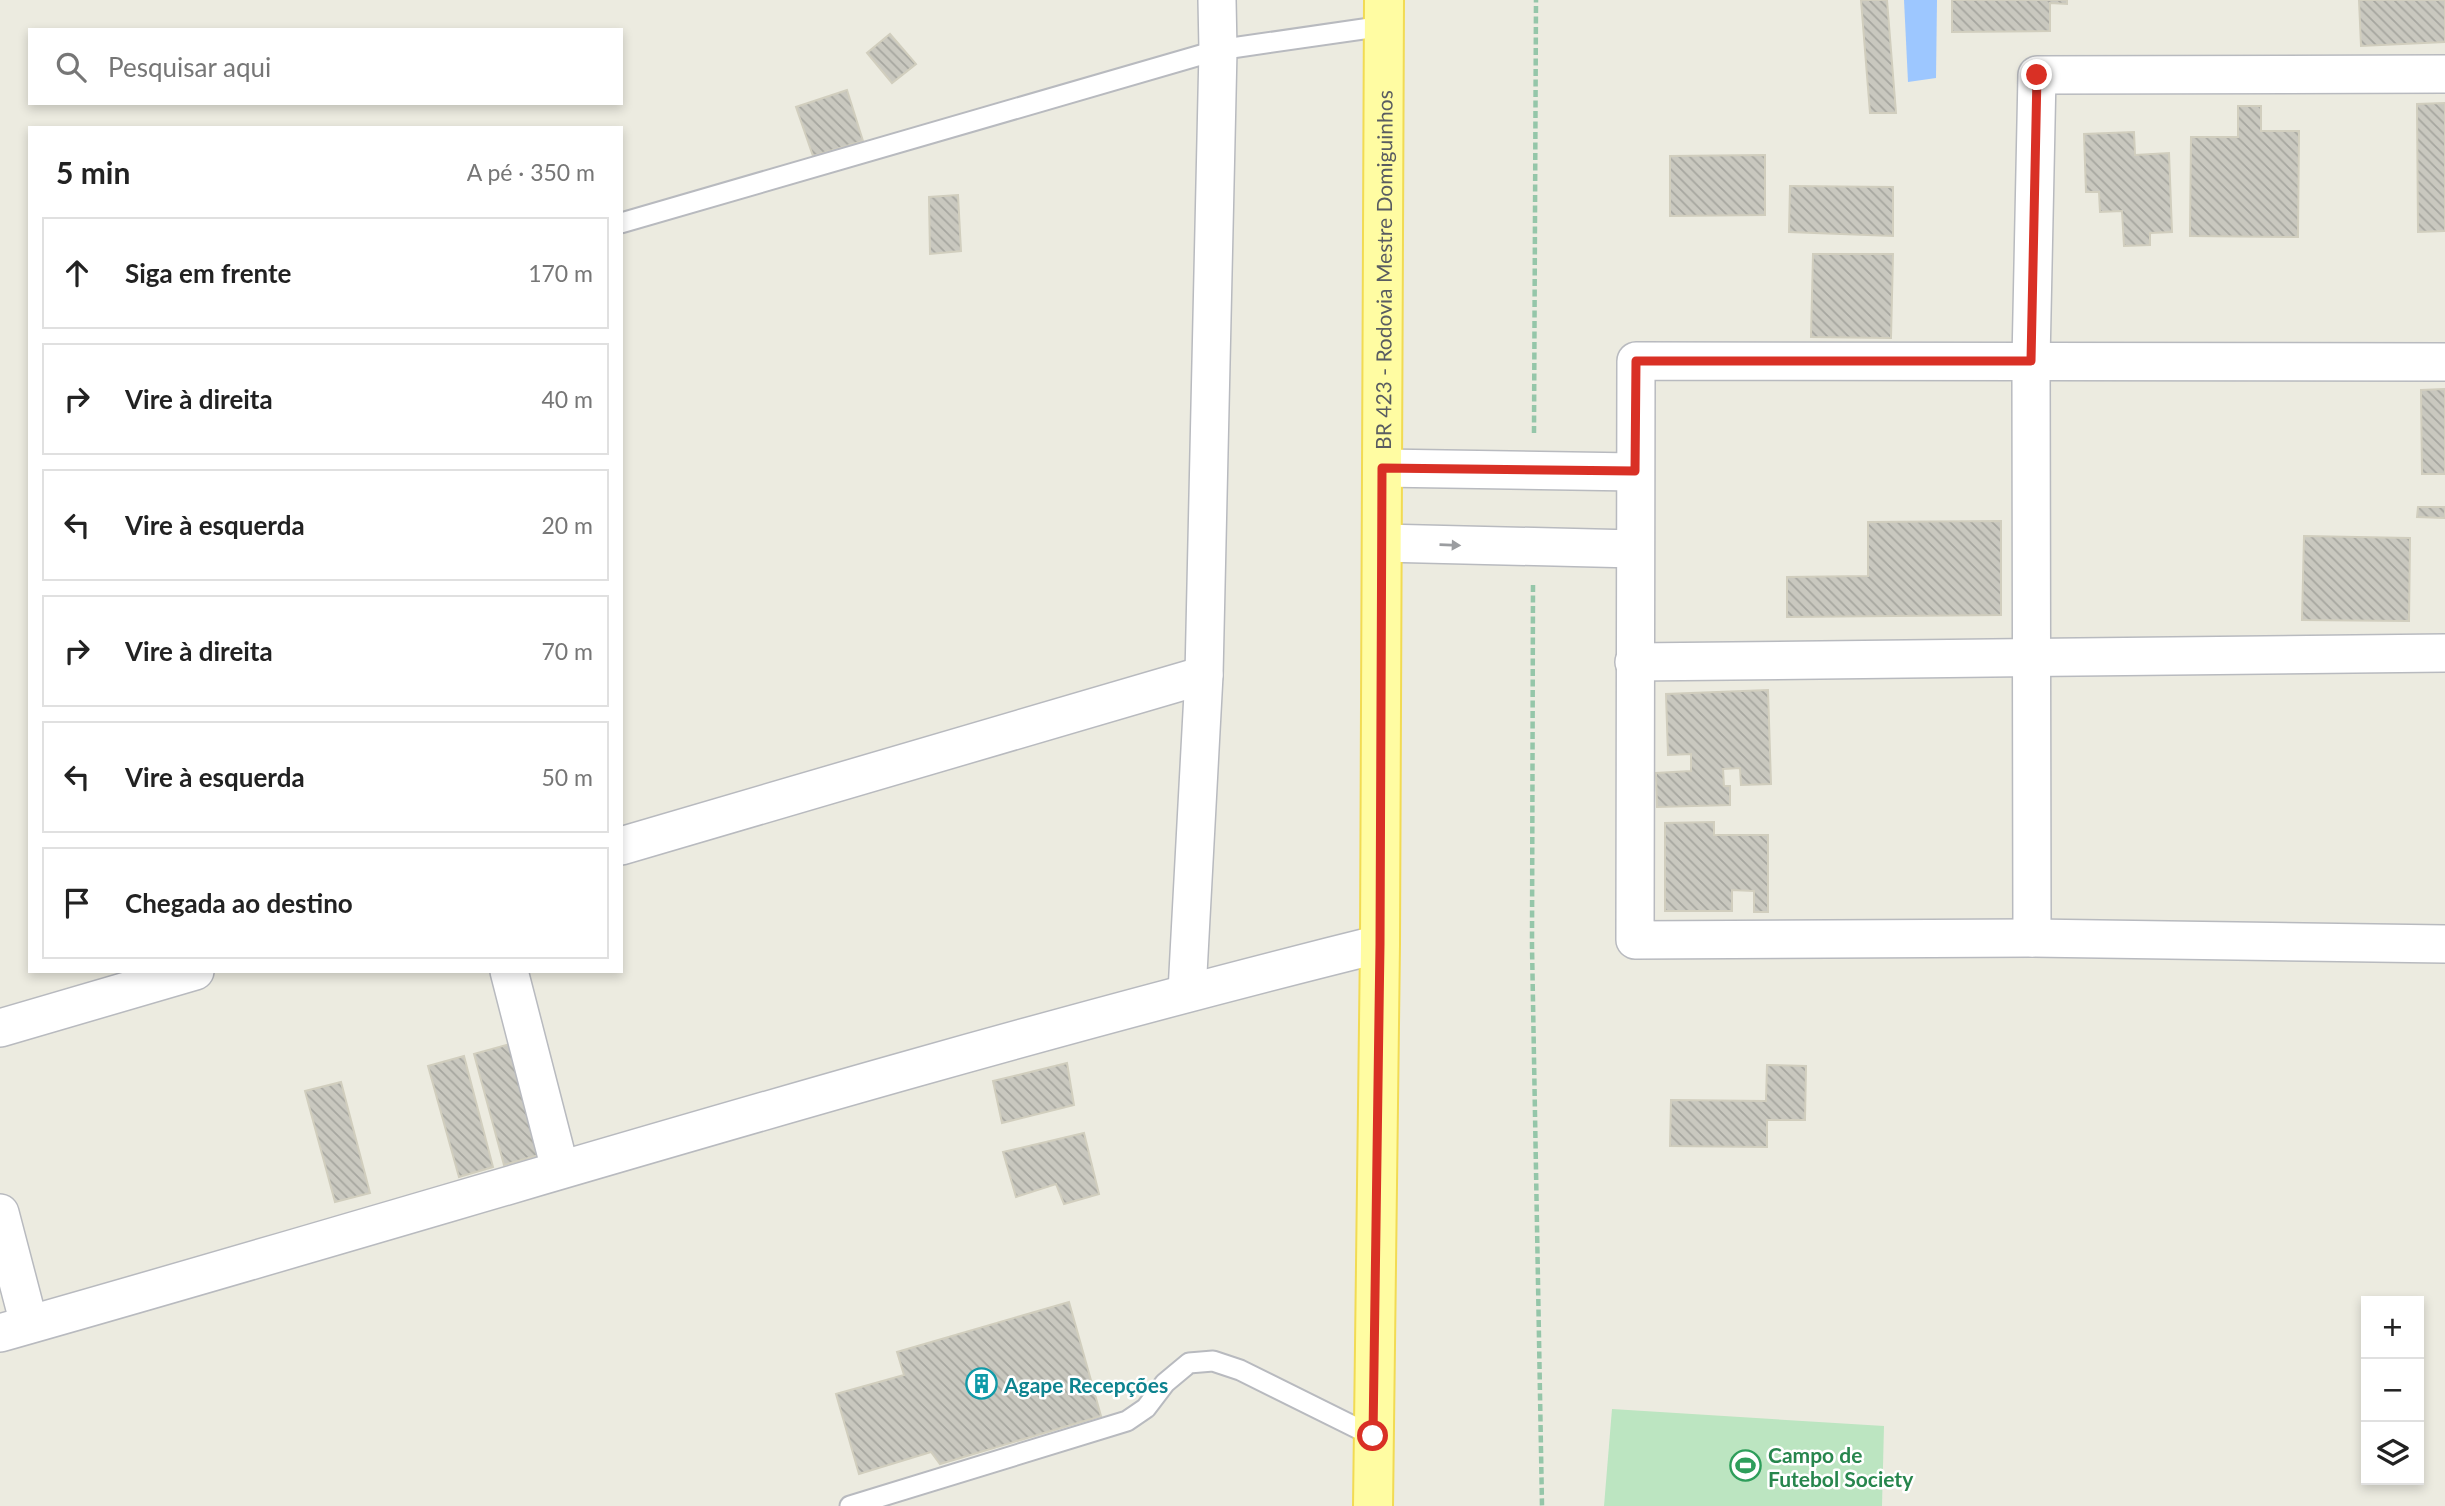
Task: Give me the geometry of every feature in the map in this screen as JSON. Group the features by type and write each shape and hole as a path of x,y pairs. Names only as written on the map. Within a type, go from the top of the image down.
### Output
{"main road":[{"name":"BR 423 - Rodovia Mestre Domiguinhos","path":"1373,1506 1380,944 1384,13"}],"street":[{"path":"1187,992 1204,674 1217,0"},
{"path":"2032,938 2031,361 2037,75 2445,74"},
{"path":"2445,362 1636,361 1634,662 1635,940 2032,938 2445,944"},
{"path":"1382,468 1635,471"},
{"path":"1382,543 1635,549"},
{"path":"1634,662 2445,653"},
{"path":"623,845 1204,674"},
{"path":"0,1213 15,1329 560,1169 1187,992 1380,944"},
{"path":"0,1028 188,973"},
{"path":"510,973 560,1169"}],"lane":[{"path":"623,222 1218,50 1384,13"},
{"path":"850,1506 1127,1421 1146,1408 1165,1383 1189,1363 1213,1361 1240,1370 1373,1436"}],"path":[{"path":"1534,470 1536,0"},
{"path":"1534,547 1532,946 1542,1506"}],"green space":[{"name":"Campo de Futebol Society","path":"1612,1409 1884,1426 1882,1506 1604,1506"}],"water":[{"path":"1904,0 1937,0 1936,78 1908,82"}],"building":[{"path":"1861,0 1887,0 1896,113 1870,113"},
{"path":"1952,0 2067,0 2067,4 2050,3 2050,31 1952,32"},
{"path":"2359,0 2445,0 2445,42 2361,46"},
{"path":"890,34 916,64 892,83 867,53"},
{"path":"847,90 863,141 813,156 796,107"},
{"path":"2445,103 2445,231 2418,232 2417,104"},
{"path":"2238,106 2261,106 2261,131 2299,131 2298,237 2190,236 2191,137 2238,137"},
{"path":"2134,132 2135,155 2169,153 2172,232 2150,233 2150,245 2124,246 2122,211 2100,212 2099,192 2086,192 2084,134"},
{"path":"1765,155 1765,215 1670,216 1670,156"},
{"path":"1790,186 1893,187 1893,236 1789,232"},
{"path":"958,195 961,251 930,254 929,197"},
{"path":"1813,254 1893,254 1891,338 1811,337"},
{"path":"2445,389 2445,474 2422,474 2421,390"},
{"path":"2418,507 2445,507 2445,518 2417,517"},
{"path":"2001,521 2001,615 1787,617 1787,577 1868,576 1868,522"},
{"path":"2304,536 2410,538 2409,621 2302,620"},
{"path":"1768,690 1771,784 1741,785 1740,768 1723,769 1724,786 1730,786 1730,805 1657,807 1656,773 1691,771 1691,754 1668,755 1666,694"},
{"path":"1714,822 1714,835 1768,835 1768,912 1754,912 1754,891 1732,890 1732,911 1665,911 1665,823"},
{"path":"510,1044 539,1155 504,1165 474,1054"},
{"path":"464,1056 493,1167 459,1177 428,1066"},
{"path":"1067,1063 1074,1105 1002,1123 993,1081"},
{"path":"1767,1065 1806,1066 1805,1120 1767,1120 1767,1147 1670,1146 1671,1100 1766,1101"},
{"path":"341,1082 370,1193 335,1202 305,1091"},
{"path":"1084,1133 1099,1194 1064,1204 1056,1184 1016,1197 1003,1152"},
{"name":"Agape Recepções","path":"1069,1302 1101,1416 940,1464 931,1452 859,1474 836,1394 904,1375 897,1352"}],"place":[{"name":"Agape Recepções","path":"981,1384"},
{"name":"Campo de Futebol Society","path":"1745,1466"}],"route":[{"path":"1373,1436 1380,944 1382,468 1635,471 1636,361 2031,361 2037,75"}]}
